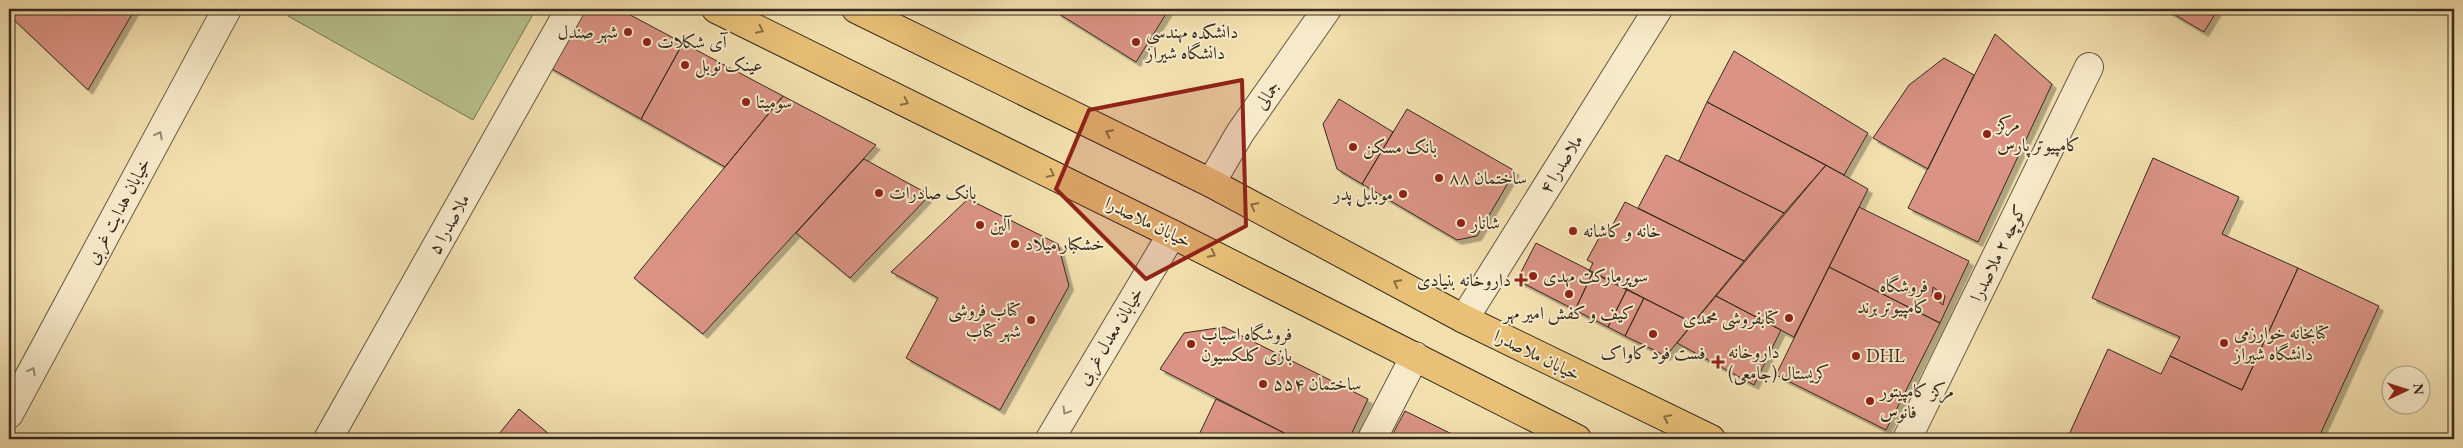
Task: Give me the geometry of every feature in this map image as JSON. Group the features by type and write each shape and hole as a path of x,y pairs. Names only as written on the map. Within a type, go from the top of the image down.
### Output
{"main road":[{"name":"خیابان ملاصدرا","path":"716,9 1172,234 1577,439"},
{"name":"خیابان ملاصدرا","path":"856,9 1211,183 1464,319 1711,439"}],"street":[{"name":"خیابان هدایت غربی","path":"9,414 227,9"},
{"name":"۵ ملاصدرا","path":"328,439 570,9"},
{"name":"جمالی","path":"1211,183 1240,133 1327,9"},
{"name":"۴ ملاصدرا","path":"1464,319 1658,9"},
{"name":"کوچه ۲ ملاصدرا","path":"1907,439 2089,67"},
{"name":"خیابان معدل غربی","path":"1050,439 1172,234"},
{"path":"1372,439 1415,356"}],"highlighted area":[{"path":"1242,80 1246,226 1146,279 1056,189 1089,110"}],"green space":[{"path":"292,9 536,9 473,120 288,16"}],"building":[{"path":"21,9 135,9 88,90 12,18"},
{"path":"577,9 619,9 683,43 641,119 545,65"},
{"path":"1058,9 1169,9 1136,62 1056,12"},
{"path":"2165,9 2218,9 2204,32"},
{"name":"مرکز کامپیوتر پارس","path":"1995,34 2052,84 1978,242 1908,208"},
{"path":"683,43 783,96 725,167 641,119"},
{"path":"1734,51 1868,133 1844,175 1707,102"},
{"path":"1944,58 1974,75 1928,169 1873,138 1909,85"},
{"path":"783,96 876,145 703,334 634,278"},
{"path":"1339,99 1393,132 1362,184 1337,169 1323,124"},
{"path":"1707,102 1826,165 1784,213 1679,161"},
{"name":"ساختمان ۸۸","path":"1407,109 1515,171 1477,236 1457,240 1362,184"},
{"path":"1666,155 1784,213 1744,261 1638,208"},
{"path":"2153,158 2239,197 2222,234 2298,268 2242,390 2170,356 2180,337 2092,298"},
{"path":"864,159 930,195 850,278 796,233"},
{"path":"1826,165 1868,189 1794,337 1716,296"},
{"path":"968,199 1058,244 1069,286 1000,410 906,358 938,298 891,272"},
{"path":"1625,202 1744,261 1693,323 1589,271 1593,263 1587,260 1605,227 1610,230"},
{"path":"1859,207 1969,261 1940,323 1829,267"},
{"path":"1536,243 1593,272 1575,310 1517,280"},
{"path":"1829,267 1940,323 1886,430 1776,375"},
{"path":"2298,268 2379,306 2318,439 2067,439 2108,349 2161,374 2170,356 2242,390"},
{"path":"1593,272 1627,289 1608,327 1575,310"},
{"name":"فروشگاه کامپیوتر برند","path":"1933,287 1945,296 1943,305 1932,296"},
{"path":"1627,289 1644,298 1625,336 1608,327"},
{"path":"1716,296 1781,330 1754,385 1677,343"},
{"path":"1644,298 1693,323 1666,356 1625,336"},
{"name":"ساختمان ۵۵۴","path":"1224,327 1368,399 1349,439 1296,439 1160,369 1184,333"},
{"path":"1216,399 1296,439 1197,439"},
{"path":"519,409 555,439 495,439"},
{"path":"1405,411 1462,439 1390,439"}],"place":[{"name":"شهر صندل","path":"628,32"},
{"name":"آی شکلات","path":"647,42"},
{"name":"دانشکده مهندسی دانشگاه شیراز","path":"1136,42"},
{"name":"عینک نوبل","path":"685,65"},
{"name":"سومیتا","path":"746,102"},
{"name":"مرکز کامپیوتر پارس","path":"1987,134"},
{"name":"بانک مسکن","path":"1353,147"},
{"name":"ساختمان ۸۸","path":"1439,178"},
{"name":"بانک صادرات","path":"879,193"},
{"name":"موبایل پدر","path":"1403,194"},
{"name":"شانار","path":"1461,223"},
{"name":"آلین","path":"980,225"},
{"name":"خانه و کاشانه","path":"1573,231"},
{"name":"خشکبار میلاد","path":"1015,244"},
{"name":"سوپرمارکت مهدی","path":"1533,276"},
{"name":"داروخانه بنیادی","path":"1521,280"},
{"name":"کیف و کفش امیر مهر","path":"1569,294"},
{"name":"فروشگاه کامپیوتر برند","path":"1938,296"},
{"name":"کتابفروشی محمدی","path":"1789,318"},
{"name":"کتاب فروشی شهر کتاب","path":"1031,320"},
{"name":"فست فود کاواک","path":"1653,334"},
{"name":"کتابخانه خوارزمی دانشگاه شیراز","path":"2224,343"},
{"name":"فروشگاه‌ اسباب بازی کلکسیون","path":"1191,344"},
{"name":"DHL","path":"1856,356"},
{"name":"داروخانه کریستال (جامعی)","path":"1718,362"},
{"name":"ساختمان ۵۵۴","path":"1263,384"},
{"name":"مرکز کامپیتور فانوس","path":"1870,401"}]}
